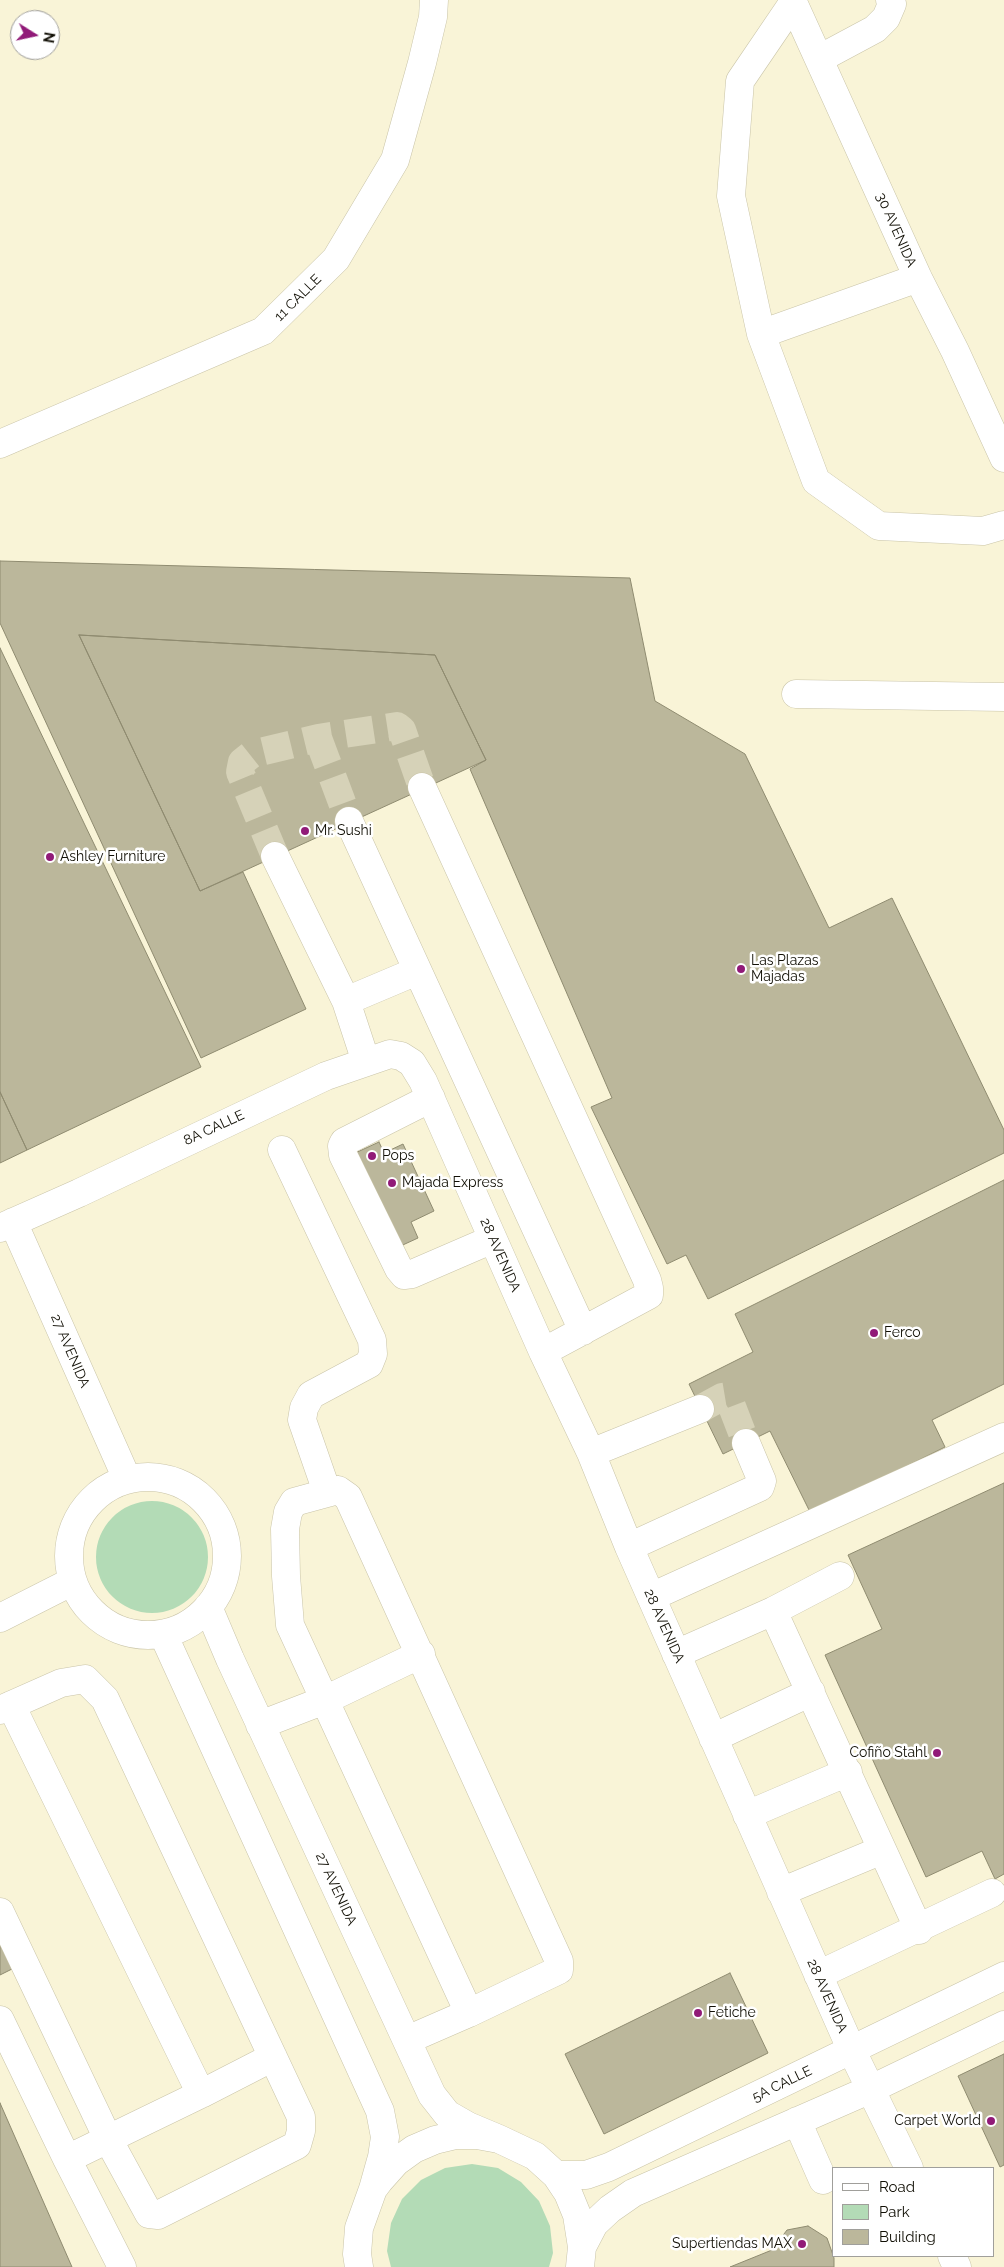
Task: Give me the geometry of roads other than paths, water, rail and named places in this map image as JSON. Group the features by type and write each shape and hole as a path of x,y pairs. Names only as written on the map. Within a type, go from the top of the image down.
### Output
{"street":[{"name":"11 CALLE","path":"0,444 263,331 336,259 385,178 399,151 431,26 434,0"},
{"path":"819,59 875,29 886,18 892,4 890,0"},
{"path":"793,1 740,81 731,196 761,334 816,481 879,526 983,531 1004,525"},
{"name":"30 AVENIDA","path":"793,1 918,278 955,351 1004,458"},
{"path":"761,334 918,278"},
{"path":"796,694 1004,697"},
{"path":"422,787 647,1280 649,1295 543,1352"},
{"path":"349,821 583,1331"},
{"path":"275,856 346,1001 366,1062"},
{"path":"346,1001 417,971"},
{"name":"8A CALLE","path":"4,1228 326,1076 390,1054 401,1056 412,1064 427,1089"},
{"path":"427,1089 344,1142 342,1146 343,1155 404,1275 412,1274 493,1239"},
{"name":"28 AVENIDA","path":"427,1089 543,1352 591,1454 629,1547 818,1975 852,2051 909,2167"},
{"path":"282,1150 372,1340 373,1354 369,1364 311,1395 304,1408 302,1420 327,1492"},
{"name":"27 AVENIDA","path":"4,1228 120,1482"},
{"path":"591,1454 700,1409"},
{"path":"651,1597 1004,1437"},
{"path":"629,1547 760,1487 762,1481 746,1443"},
{"path":"158,1477 173,1480 200,1496 219,1521 226,1546 226,1567 220,1588 208,1607 193,1622 173,1631 146,1636 115,1628 101,1620 89,1609 73,1581 69,1553 75,1526 90,1502 120,1482 158,1477"},
{"path":"407,2040 469,2013 553,1974 559,1970 559,1961 421,1654 348,1498 338,1490 294,1502 288,1512 285,1529 290,1625 469,2013"},
{"path":"676,1654 773,1611 840,1576"},
{"path":"0,1618 73,1581"},
{"name":"27 AVENIDA","path":"208,1607 260,1726 432,2095 447,2114 468,2126 499,2139"},
{"path":"773,1611 919,1930"},
{"path":"163,1634 380,2111 385,2137 382,2157 373,2189 359,2228 359,2267"},
{"path":"260,1726 325,1700 421,1654"},
{"path":"0,1912 108,2139 148,2214 158,2215 297,2145 302,2131 301,2117 105,1699 85,1679 61,1683 6,1708 201,2094"},
{"path":"713,1738 811,1692"},
{"path":"747,1815 848,1772"},
{"path":"781,1892 882,1850"},
{"path":"818,1975 919,1930 992,1893"},
{"name":"5A CALLE","path":"556,2175 586,2175 609,2167 1004,1976"},
{"path":"0,2020 122,2267"},
{"path":"581,2257 594,2224 610,2209 633,2193 871,2089 1004,2025"},
{"path":"67,2159 273,2057"},
{"path":"797,2121 823,2180"},
{"path":"373,2189 396,2162 414,2149 435,2140 456,2135 477,2135 499,2139 535,2156 556,2175 568,2193 577,2215 581,2257"}],"tunnel":[{"path":"275,856 240,772 242,762 252,754 318,738 397,726 402,730 422,787"},
{"path":"318,738 349,821"},
{"path":"700,1409 722,1397 728,1396 746,1443"}],"place":[{"name":"Mr. Sushi","path":"305,831"},
{"name":"Ashley Furniture","path":"50,857"},
{"name":"Las Plazas Majadas","path":"741,969"},
{"name":"Pops","path":"372,1156"},
{"name":"Majada Express","path":"392,1183"},
{"name":"Ferco","path":"874,1333"},
{"name":"Cofiño Stahl","path":"937,1753"},
{"name":"Fetiche","path":"698,2013"},
{"name":"Carpet World","path":"991,2121"},
{"name":"Supertiendas MAX","path":"802,2244"}]}
